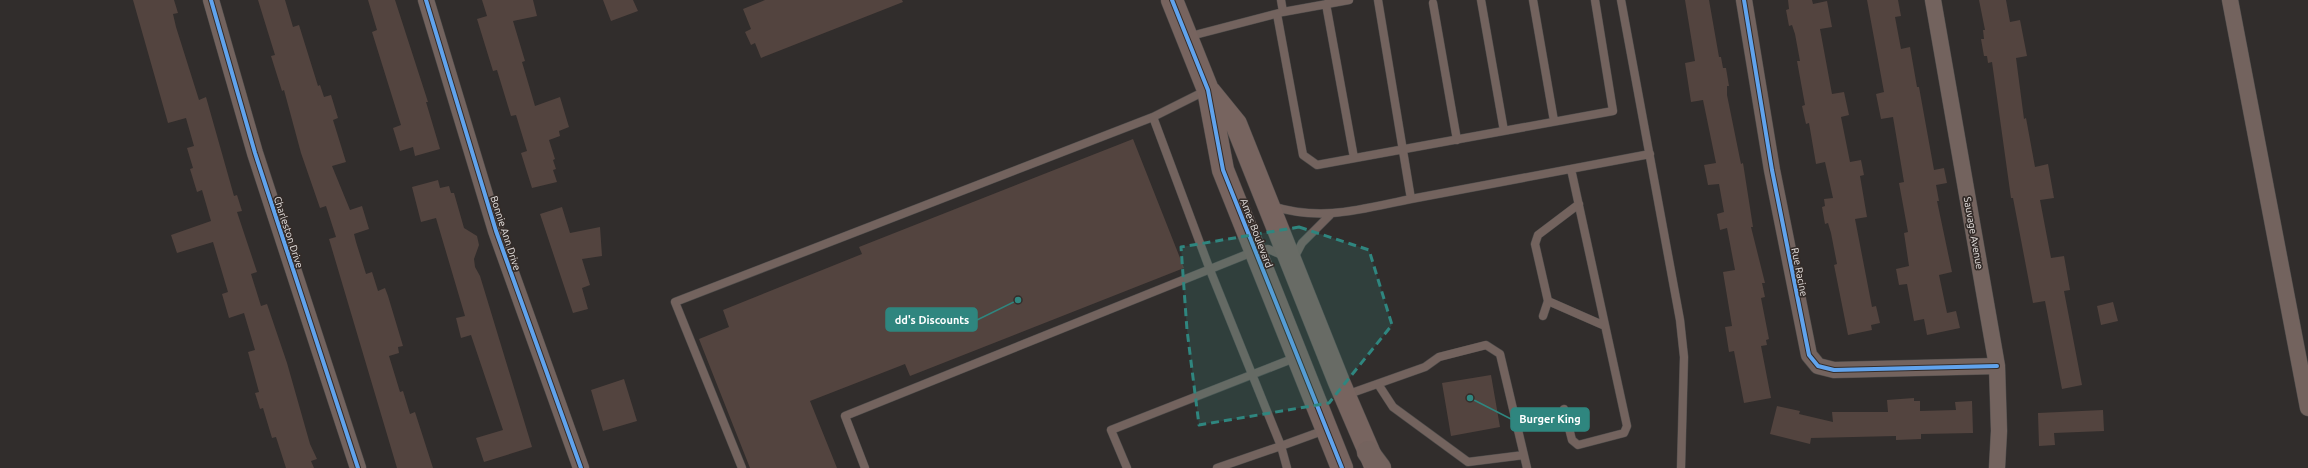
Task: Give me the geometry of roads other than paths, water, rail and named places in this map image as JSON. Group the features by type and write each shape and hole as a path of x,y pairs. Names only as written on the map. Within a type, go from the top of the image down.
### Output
{"street":[{"name":"Charleston Drive","path":"211,0 255,153 358,468"},
{"name":"Bonnie Ann Drive","path":"426,0 496,231 581,468"},
{"name":"Ames Boulevard","path":"1172,0 1208,90 1223,170 1325,430 1342,468"},
{"name":"Rue Racine","path":"1744,0 1772,170 1808,355 1818,366 1834,370 1997,366"},
{"name":"Sauvage Avenue","path":"1933,0 1997,366 1999,431 1997,468"},
{"path":"2230,0 2308,408"},
{"name":"Ames Boulevard","path":"1208,90 1236,124 1270,205 1345,396 1375,463"}],"lane":[{"path":"1281,0 1280,13 1303,155 1317,165 1613,111 1595,0"},
{"path":"1187,37 1280,13 1349,0"},
{"path":"1378,0 1401,150 1411,199"},
{"path":"1481,0 1504,131"},
{"path":"1533,0 1554,121"},
{"path":"1621,0 1680,320 1684,357 1681,468"},
{"path":"1433,3 1457,140"},
{"path":"1326,4 1354,158"},
{"path":"742,468 675,302 1153,117 1208,90"},
{"path":"1153,117 1210,270 1281,446 1287,468"},
{"path":"1270,205 1306,214 1330,215 1650,154"},
{"path":"1564,409 1572,440 1578,445 1624,433 1627,426 1571,169"},
{"path":"1543,316 1548,302 1535,244 1538,235 1579,204"},
{"path":"865,468 845,416 1255,251 1268,248 1292,262 1302,243 1330,215"},
{"path":"1548,302 1605,326"},
{"path":"1345,396 1425,366 1439,357 1486,345 1500,354 1527,468"},
{"path":"1127,468 1112,430 1297,357"},
{"path":"1378,384 1393,407 1468,462 1524,455"},
{"path":"1217,468 1325,430"}],"place":[{"name":"dd's Discounts","path":"1018,300"},
{"name":"Burger King","path":"1470,398"}]}
